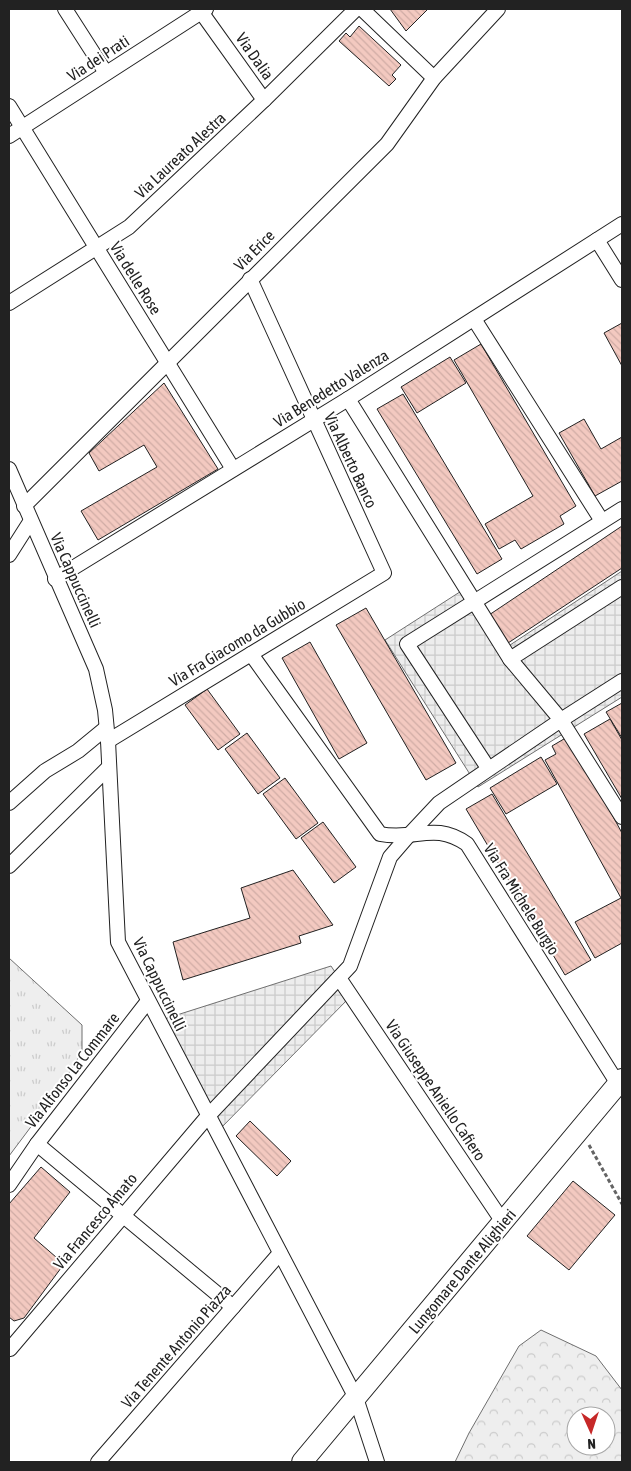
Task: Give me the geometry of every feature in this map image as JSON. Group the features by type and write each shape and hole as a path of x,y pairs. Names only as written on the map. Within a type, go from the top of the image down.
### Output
{"main road":[{"name":"Lungomare Dante Alighieri","path":"302,1462 620,1081"}],"street":[{"path":"65,9 106,73"},
{"name":"Via Laureato Alestra","path":"9,303 129,227 264,100 356,9"},
{"path":"362,9 434,78"},
{"name":"Via Erice","path":"24,506 387,144 434,78 498,9"},
{"name":"Via dei Prati","path":"9,136 202,10"},
{"name":"Via Dalia","path":"202,10 264,100"},
{"name":"Via delle Rose","path":"9,106 233,469"},
{"name":"Via Benedetto Valenza","path":"55,579 314,418 348,399 621,226"},
{"path":"597,240 622,280"},
{"name":"Via Alberto Banco","path":"250,279 384,573"},
{"path":"474,320 602,521"},
{"path":"348,399 510,659 561,720 622,817"},
{"name":"Via Cappuccinelli","path":"9,469 30,522 96,669 107,735 118,942 356,1398 377,1462"},
{"path":"488,768 407,644 622,508"},
{"path":"9,555 30,522"},
{"name":"Via Fra Giacomo da Gubbio","path":"9,803 45,771 251,654 384,573"},
{"path":"510,659 622,587"},
{"name":"Via Fra Michele Burgio","path":"251,654 380,834 393,836 435,832 453,834 467,844 620,1081"},
{"path":"339,978 350,966 390,857 408,835 439,803 488,768 622,681"},
{"path":"9,866 109,767"},
{"name":"Via Francesco Amato","path":"10,1349 208,1116 339,978"},
{"name":"Via Giuseppe Aniello Cafiero","path":"339,978 503,1222"},
{"name":"Via Alfonso La Commare","path":"9,1185 37,1144 148,1001"},
{"path":"37,1144 233,1307"},
{"name":"Via Tenente Antonio Piazza","path":"98,1462 280,1252"}],"path":[{"path":"580,1130 622,1204"}],"green space":[{"path":"9,958 82,1025 82,1052 57,1092 9,1156"},
{"path":"541,1330 596,1356 622,1390 622,1462 455,1462 469,1433 519,1346"}],"shaded area":[{"path":"622,571 622,697 478,787 385,640 466,588 504,649"},
{"path":"331,966 351,996 217,1132 158,1021"}],"building":[{"path":"390,9 428,9 406,31"},
{"path":"359,26 401,65 392,75 396,79 389,86 339,41 346,33 350,37"},
{"path":"622,323 622,366 604,333"},
{"path":"481,344 576,506 560,516 564,524 521,549 515,540 499,549 485,524 533,496 454,360"},
{"path":"450,357 466,383 417,413 401,387"},
{"path":"164,383 218,469 98,540 81,511 157,467 144,445 99,471 89,453"},
{"path":"403,394 502,559 477,574 377,409"},
{"path":"584,419 601,449 622,437 622,481 595,496 559,433"},
{"path":"622,526 622,568 505,645 486,617"},
{"path":"366,608 456,763 426,780 336,625"},
{"path":"310,642 367,743 339,759 282,658"},
{"path":"207,689 240,734 218,750 185,705"},
{"path":"622,703 622,738 606,712"},
{"path":"610,719 622,740 622,799 584,734"},
{"path":"247,733 280,778 258,794 225,749"},
{"path":"569,736 622,833 622,943 595,958 575,922 621,898 545,760 556,754 552,746"},
{"path":"541,757 557,784 506,814 490,788"},
{"path":"285,778 318,823 296,839 263,794"},
{"path":"492,794 591,960 565,975 466,809"},
{"path":"323,822 356,867 334,883 301,838"},
{"path":"293,870 333,925 299,936 301,943 183,980 173,942 250,918 241,888"},
{"path":"250,1121 291,1161 277,1176 236,1136"},
{"path":"41,1167 70,1192 34,1238 64,1264 24,1318 14,1321 9,1317 9,1204"},
{"path":"573,1181 615,1215 569,1270 527,1236"}]}
